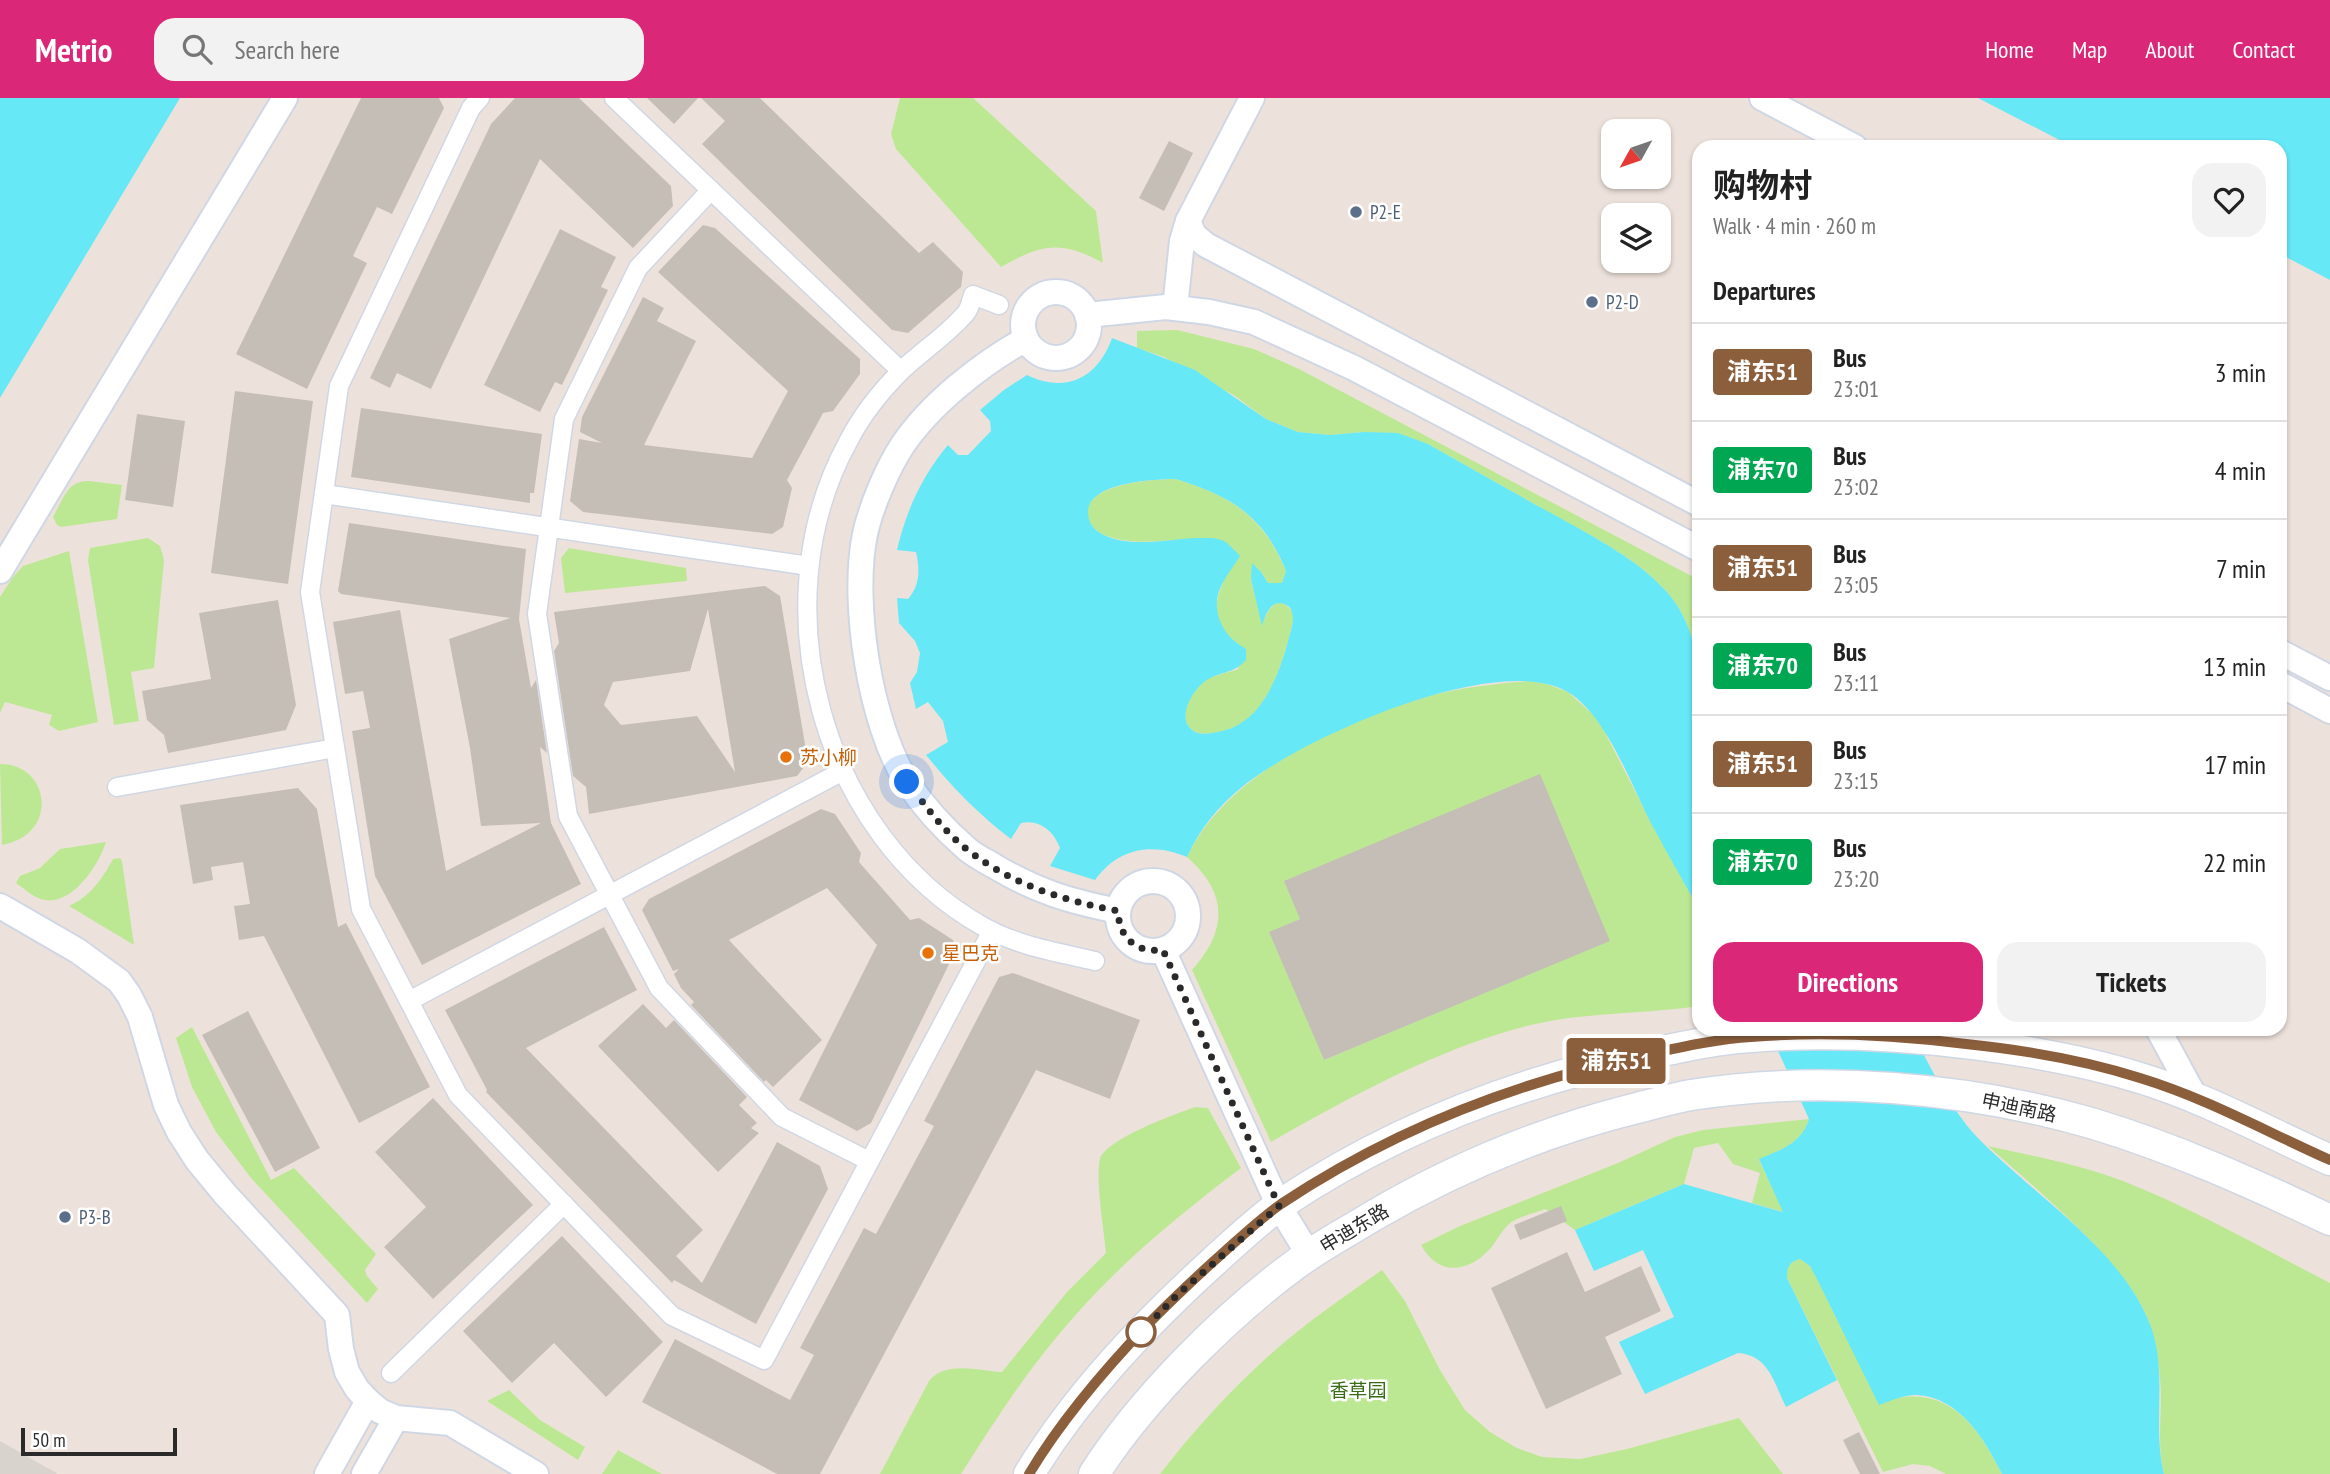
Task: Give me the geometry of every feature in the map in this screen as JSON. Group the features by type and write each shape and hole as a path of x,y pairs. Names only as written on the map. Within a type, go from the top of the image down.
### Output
{"street":[{"path":"0,571 285,98"},
{"path":"481,98 471,108 339,386 310,592 361,909 458,1095 672,1316 764,1360 992,931"},
{"path":"614,98 901,371"},
{"path":"1175,309 1182,240 1188,221 1252,98"},
{"path":"1762,98 1842,140"},
{"path":"712,190 638,268 564,419 537,614 568,816 659,988 782,1117 869,1161"},
{"path":"1188,221 1194,235 1206,245 1692,500"},
{"path":"1065,293 1082,305 1087,315 1087,336 1073,353 1051,358 1032,348 1026,339 1023,318 1027,308 1043,294 1065,293"},
{"path":"999,305 973,295 967,313 901,371 873,403 848,441 826,487 809,566 808,624 817,693 827,733 843,771 873,825 903,863 925,885 992,931 1029,946 1095,961"},
{"path":"1087,315 1166,307 1254,322 1301,343 1692,546"},
{"path":"1026,339 975,372 943,399 902,446 879,493 866,533 861,565 862,613 869,672 881,723 902,773 936,819 969,851 1017,880 1047,894 1118,911"},
{"path":"324,494 809,566"},
{"path":"2287,656 2330,678"},
{"path":"2287,688 2330,710"},
{"path":"117,787 335,748"},
{"path":"409,1001 843,771"},
{"path":"1162,881 1172,886 1186,904 1187,927 1174,945 1163,950 1141,949 1123,934 1118,911 1129,890 1138,884 1162,881"},
{"path":"0,906 78,951 119,981 139,1017 166,1105 179,1132 197,1160 225,1194 337,1315 347,1372 368,1401 380,1411 396,1418 450,1423 536,1474"},
{"path":"1163,950 1279,1206 1309,1255"},
{"path":"1029,1474 1101,1376 1176,1296 1279,1206 1347,1165 1413,1131 1497,1095 1597,1065 1748,1037 1787,1036"},
{"path":"1884,1036 2021,1050 2138,1077 2195,1097 2330,1160"},
{"path":"2162,1036 2195,1097"},
{"name":"申迪南路","path":"1689,1095 1782,1087 1840,1087 1941,1093 2013,1105 2090,1123 2180,1153 2330,1219"},
{"name":"申迪东路","path":"1094,1474 1110,1449 1168,1381 1237,1311 1309,1255 1402,1199 1488,1158 1614,1114 1689,1095"},
{"path":"391,1373 564,1205"},
{"path":"327,1474 368,1401"},
{"path":"364,1474 396,1418"}],"green space":[{"path":"900,98 973,98 1096,211 1103,263 1075,251 1052,248 1028,253 1001,267 896,149 891,134"},
{"path":"1177,330 1254,349 1299,369 1692,576 1692,639 1673,599 1641,568 1614,549 1428,444 1398,434 1364,432 1330,435 1298,432 1266,419 1235,396 1164,357 1137,348 1137,331"},
{"path":"1176,479 1229,501 1256,522 1277,552 1286,571 1282,583 1268,583 1261,572 1251,579 1262,624 1275,604 1283,603 1293,614 1292,628 1280,667 1260,705 1240,724 1213,733 1203,734 1191,729 1185,718 1195,691 1203,682 1238,669 1246,649 1229,636 1219,621 1217,603 1223,583 1193,539 1150,542 1117,539 1098,532 1088,519 1088,507 1106,491 1137,482"},
{"path":"89,481 122,485 117,519 61,527 57,525 53,517 66,492 76,484"},
{"path":"148,538 160,546 164,560 154,668 131,672 139,721 114,725 88,560 90,548"},
{"path":"569,548 686,568 687,581 565,593 561,558"},
{"path":"69,551 98,722 59,731 49,725 52,715 5,702 0,713 0,597 23,566"},
{"path":"1529,681 1547,684 1568,692 1598,719 1692,896 1692,1007 1560,1019 1505,1032 1435,1057 1271,1142 1192,970 1212,941 1218,912 1210,884 1187,857 1205,827 1230,800 1258,775 1291,754 1361,720 1429,696 1466,688","holes":["1300,919 1610,940 1324,1060 1270,932"]},
{"path":"0,764 17,767 29,775 38,786 41,800 40,814 33,828 21,838 2,845"},
{"path":"106,842 91,871 75,890 65,896 55,900 41,899 16,883 20,876 40,868 60,849"},
{"path":"120,858 134,945 69,906 95,886 113,859"},
{"path":"192,1027 271,1180 294,1168 376,1254 365,1270 378,1289 367,1303 251,1178 216,1132 192,1087 176,1038"},
{"path":"1195,1107 1208,1108 1241,1168 1143,1247 1076,1314 1018,1388 961,1474 880,1474 929,1381 944,1371 954,1369 1002,1372 1067,1292 1106,1253 1099,1179 1100,1159 1105,1151 1142,1128"},
{"path":"1809,1119 1796,1140 1759,1160 1784,1212 1752,1203 1760,1173 1733,1164 1718,1143 1694,1148 1684,1184 1575,1230 1545,1209 1509,1224 1489,1250 1471,1264 1452,1268 1435,1262 1421,1245 1460,1226 1618,1163 1675,1137 1703,1130"},
{"path":"1988,1146 2073,1165 2123,1181 2202,1216 2330,1283 2330,1474 2164,1474 2160,1450 2159,1366 2150,1326 2140,1304 2124,1279 2080,1230"},
{"path":"1800,1259 1810,1266 1898,1398 1917,1397 1949,1406 1974,1428 2002,1474 1946,1474 1930,1466 1913,1464 1883,1472 1787,1278 1789,1266"},
{"name":"香草园","path":"1382,1270 1405,1301 1440,1370 1465,1410 1490,1432 1517,1448 1542,1457 1580,1459 1739,1418 1783,1474 1160,1474 1208,1416 1276,1349"},
{"path":"509,1390 540,1420 585,1447 578,1460 487,1401"},
{"path":"618,1450 662,1474 602,1474"}],"shaded area":[{"path":"0,1441 58,1474 0,1474"}],"water":[{"path":"0,98 180,98 0,398"},
{"path":"1978,98 2330,98 2330,280 2287,258 2287,140 2059,140"},
{"path":"1112,338 1195,370 1266,419 1298,432 1330,435 1398,433 1428,444 1602,542 1655,580 1673,599 1692,639 1692,896 1652,825 1617,753 1595,717 1568,692 1536,682 1495,682 1449,691 1352,725 1307,746 1242,787 1210,819 1187,857 1161,850 1136,851 1114,861 1095,880 1050,866 1060,848 1054,836 1040,825 1021,823 1011,839 976,810 926,755 948,742 943,721 928,702 916,709 910,683 917,672 920,653 915,641 899,623 897,598 908,599 912,594 917,583 918,565 916,552 897,550 910,508 923,482 948,445 958,455 968,455 991,431 990,421 980,410 1027,375 1041,381 1067,382 1079,379 1098,363","holes":["1176,479 1229,501 1256,522 1277,552 1286,571 1282,583 1268,583 1252,563 1251,579 1262,626 1267,612 1277,603 1289,607 1293,617 1278,672 1257,709 1236,726 1206,734 1194,731 1187,724 1186,711 1191,697 1204,682 1236,668 1246,660 1246,649 1227,634 1217,611 1218,594 1240,556 1224,541 1214,538 1133,542 1108,537 1097,531 1088,513 1091,503 1098,495 1124,484"]},
{"path":"1771,1036 1914,1036 1940,1085 1977,1137 2098,1248 2138,1299 2151,1327 2159,1363 2159,1437 2164,1474 2002,1474 1988,1448 1969,1422 1946,1403 1916,1395 1879,1405 1810,1266 1800,1259 1789,1266 1787,1278 1837,1380 1786,1407 1764,1365 1757,1359 1738,1353 1645,1394 1619,1342 1674,1317 1643,1250 1594,1271 1575,1230 1684,1184 1783,1212 1759,1159 1796,1140 1809,1119"}],"building":[{"path":"361,98 439,98 444,108 392,214 377,207 353,256 367,263 307,389 236,354"},
{"path":"515,98 579,98 671,186 673,206 633,248 540,159 431,389 397,373 390,388 370,378 491,124"},
{"path":"647,98 698,98 674,124"},
{"path":"701,98 760,98 919,253 933,242 963,272 961,287 908,333 892,330 702,144 725,121"},
{"path":"1169,141 1193,153 1164,211 1139,198"},
{"path":"703,225 715,228 860,359 860,374 833,411 823,413 787,480 792,488 783,527 772,534 583,512 570,501 579,439 602,443 580,432 582,417 643,297 664,308 657,321 696,341 644,445 752,458 788,391 658,272"},
{"path":"560,229 616,257 601,287 608,290 562,385 555,382 540,412 484,385"},
{"path":"235,391 313,401 288,584 211,573"},
{"path":"361,408 542,434 534,493 530,493 530,503 351,477"},
{"path":"137,414 185,421 173,507 125,500"},
{"path":"349,523 526,549 519,619 531,688 536,680 547,753 540,747 551,823 581,884 422,965 375,876 352,731 370,728 363,691 345,694 333,622 400,610 446,871 541,823 481,826 470,748 449,639 510,618 341,594 338,591"},
{"path":"765,586 780,596 808,762 797,776 589,814 586,787 573,776 554,651 559,643 554,612","holes":["708,609 735,772 697,716 621,725 604,705 613,682 690,671"]},
{"path":"278,600 296,705 286,730 168,753 164,735 147,720 142,691 211,679 199,613"},
{"path":"1540,774 1610,941 1324,1060 1269,932 1300,919 1284,881"},
{"path":"298,788 317,809 338,927 346,923 430,1087 359,1123 264,936 239,940 234,906 250,904 243,862 211,867 213,880 193,884 180,805"},
{"path":"821,809 835,814 861,853 859,862 910,920 919,918 953,940 955,952 871,1123 857,1131 799,1100 877,945 827,888 729,940 822,1040 773,1087 766,1080 764,1082 691,1005 694,1002 681,988 674,974 679,969 673,971 642,910 649,899"},
{"path":"604,927 637,990 526,1048 703,1230 676,1256 702,1283 777,1142 820,1166 828,1189 756,1324 674,1280 672,1283 486,1092 445,1010"},
{"path":"1013,973 1140,1020 1110,1099 1036,1070 820,1474 777,1474 642,1402 675,1339 790,1400 814,1355 800,1348 864,1228 876,1234 934,1126 924,1121 999,977"},
{"path":"643,1004 666,1028 674,1020 747,1097 739,1105 757,1123 751,1128 759,1133 718,1172 598,1046"},
{"path":"248,1011 320,1148 275,1172 202,1035"},
{"path":"433,1098 533,1205 433,1299 384,1247 426,1207 375,1152"},
{"path":"1561,1206 1567,1221 1520,1240 1514,1225"},
{"path":"562,1236 663,1342 606,1397 554,1343 512,1383 463,1331"},
{"path":"1567,1252 1585,1292 1641,1266 1661,1311 1605,1337 1622,1374 1546,1409 1491,1288"},
{"path":"1859,1432 1880,1474 1860,1474 1843,1440"}],"bus line":[{"name":"浦东51","path":"1029,1474 1101,1376 1176,1296 1279,1206 1347,1165 1413,1131 1497,1095 1597,1065 1678,1048 1767,1036"},
{"name":"浦东51","path":"1890,1036 2021,1050 2138,1077 2195,1097 2330,1160"}],"place":[{"name":"P2-E","path":"1356,212"},
{"name":"P2-D","path":"1592,302"},
{"name":"苏小柳","path":"786,757"},
{"name":"星巴克","path":"928,953"},
{"name":"P3-B","path":"65,1217"}],"route":[{"path":"907,782 936,819 969,851 1017,880 1047,894 1118,911 1123,934 1131,943 1141,949 1163,950 1279,1206 1235,1242 1138,1335 1141,1332"}]}
